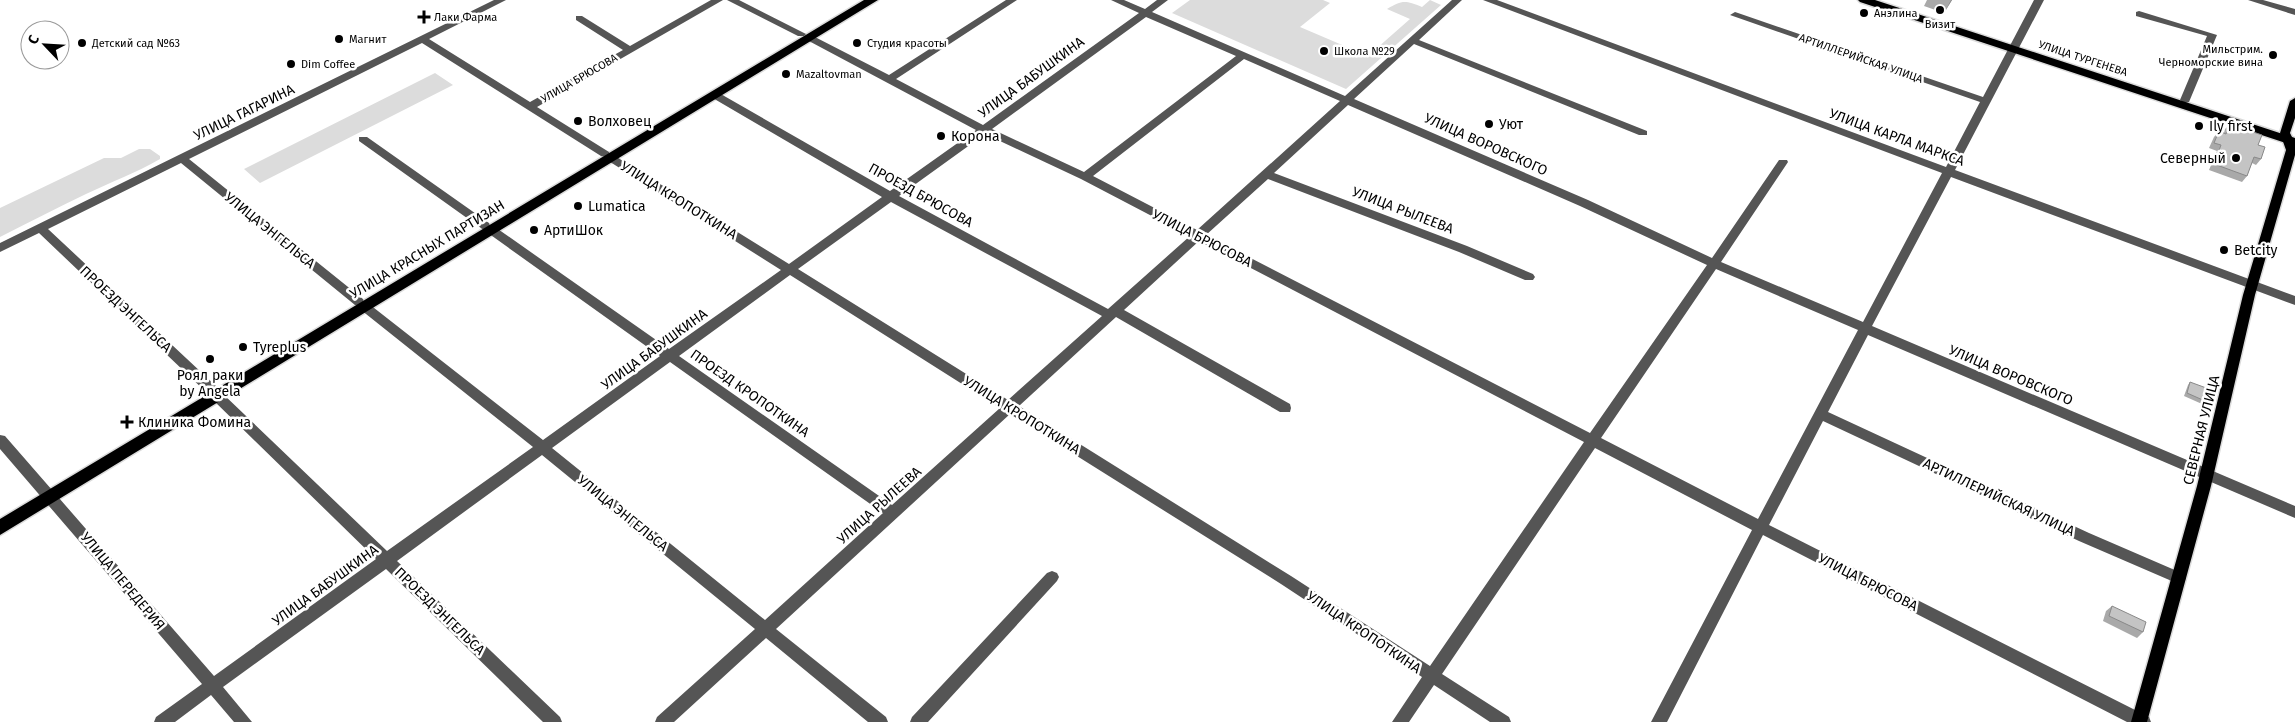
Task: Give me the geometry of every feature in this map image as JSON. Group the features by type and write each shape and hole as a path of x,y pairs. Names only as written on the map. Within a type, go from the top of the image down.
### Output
{"highway":[{"name":"УЛИЦА КРАСНЫХ ПАРТИЗАН","path":"608,156 715,95 858,0"},
{"name":"УЛИЦА КРАСНЫХ ПАРТИЗАН","path":"0,528 47,494 805,36 872,0"},
{"name":"УЛИЦА ТУРГЕНЕВА","path":"1864,0 2185,100 2292,140"},
{"name":"УЛИЦА ТУРГЕНЕВА","path":"1878,0 2292,140"},
{"name":"УЛИЦА КРАСНЫХ ПАРТИЗАН","path":"0,516 47,494"}],"main road":[{"name":"СЕВЕРНАЯ УЛИЦА","path":"2140,721 2207,475 2252,285 2292,140 2295,100"}],"street":[{"name":"УЛИЦА ГАГАРИНА","path":"0,248 501,0"},
{"name":"УЛИЦА БРЮСОВА","path":"529,107 718,0"},
{"name":"УЛИЦА БРЮСОВА","path":"732,0 890,79 984,129 1085,177 1594,439 1760,527 2140,721"},
{"path":"890,79 1012,0"},
{"name":"УЛИЦА ВОРОВСКОГО","path":"1116,0 1584,204 1715,264 2295,512"},
{"name":"УЛИЦА БАБУШКИНА","path":"162,722 1163,0"},
{"name":"УЛИЦА РЫЛЕЕВА","path":"663,722 1457,0"},
{"name":"УЛИЦА КАРЛА МАРКСА","path":"1488,0 2295,301"},
{"path":"1659,722 1947,171 2039,0"},
{"path":"2253,0 2295,12"},
{"path":"2138,14 2212,36 2185,100"},
{"name":"АРТИЛЛЕРИЙСКАЯ УЛИЦА","path":"1735,15 1986,101"},
{"name":"УЛИЦА БРЮСОВА","path":"579,18 629,49"},
{"name":"УЛИЦА КРОПОТКИНА","path":"422,39 1286,580 1503,722"},
{"path":"1412,40 1643,132"},
{"path":"1085,177 1243,55"},
{"name":"ПРОЕЗД БРЮСОВА","path":"715,95 890,196 1108,314 1115,311"},
{"name":"ПРОЕЗД КРОПОТКИНА","path":"363,139 893,513"},
{"name":"УЛИЦА ЭНГЕЛЬСА","path":"182,158 880,722"},
{"path":"1431,676 1715,264 1783,162"},
{"name":"УЛИЦА РЫЛЕЕВА","path":"1266,174 1463,249 1529,277"},
{"name":"ПРОЕЗД ЭНГЕЛЬСА","path":"40,228 387,559 554,722"},
{"path":"1115,311 1285,408"},
{"name":"АРТИЛЛЕРИЙСКАЯ УЛИЦА","path":"1821,414 2084,537 2180,578"},
{"name":"УЛИЦА ПЕРЕДЕРИЯ","path":"0,440 244,722"},
{"path":"918,722 1052,578"},
{"name":"УЛИЦА КРОПОТКИНА","path":"1400,722 1431,676"}],"shaded area":[{"name":"Школа №29","path":"1190,0 1323,0 1330,3 1300,27 1368,56 1410,19 1387,9 1404,2 1422,7 1430,0 1441,5 1346,89 1172,13"},
{"path":"435,73 453,85 260,183 244,169"},
{"path":"139,149 150,149 160,156 160,159 0,237 0,208 104,158 121,158"}],"building":[{"name":"Северный","path":"2230,124 2262,135 2258,145 2265,147 2261,159 2254,157 2247,176 2214,164 2221,145 2214,143 2219,131 2226,134"},
{"path":"2190,382 2209,389 2205,401 2187,393"},
{"path":"2112,606 2146,622 2143,632 2109,616"}],"place":[{"name":"Визит","path":"1940,10"},
{"name":"Анэлина","path":"1864,13"},
{"name":"Лаки Фарма","path":"424,17"},
{"name":"Магнит","path":"339,39"},
{"name":"Детский сад №63","path":"82,43"},
{"name":"Студия красоты","path":"857,43"},
{"name":"Школа №29","path":"1324,51"},
{"name":"Мильстрим. Черноморские вина","path":"2273,55"},
{"name":"Dim Coffee","path":"291,64"},
{"name":"Mazaltovman","path":"786,74"},
{"name":"Волховец","path":"578,121"},
{"name":"Уют","path":"1489,124"},
{"name":"Ily first","path":"2199,126"},
{"name":"Корона","path":"941,136"},
{"name":"Северный","path":"2236,158"},
{"name":"Lumatica","path":"578,206"},
{"name":"АртиШок","path":"534,230"},
{"name":"Betcity","path":"2224,250"},
{"name":"Tyreplus","path":"243,347"},
{"name":"Роял раки by Angela","path":"210,359"},
{"name":"Клиника Фомина","path":"127,422"}]}
